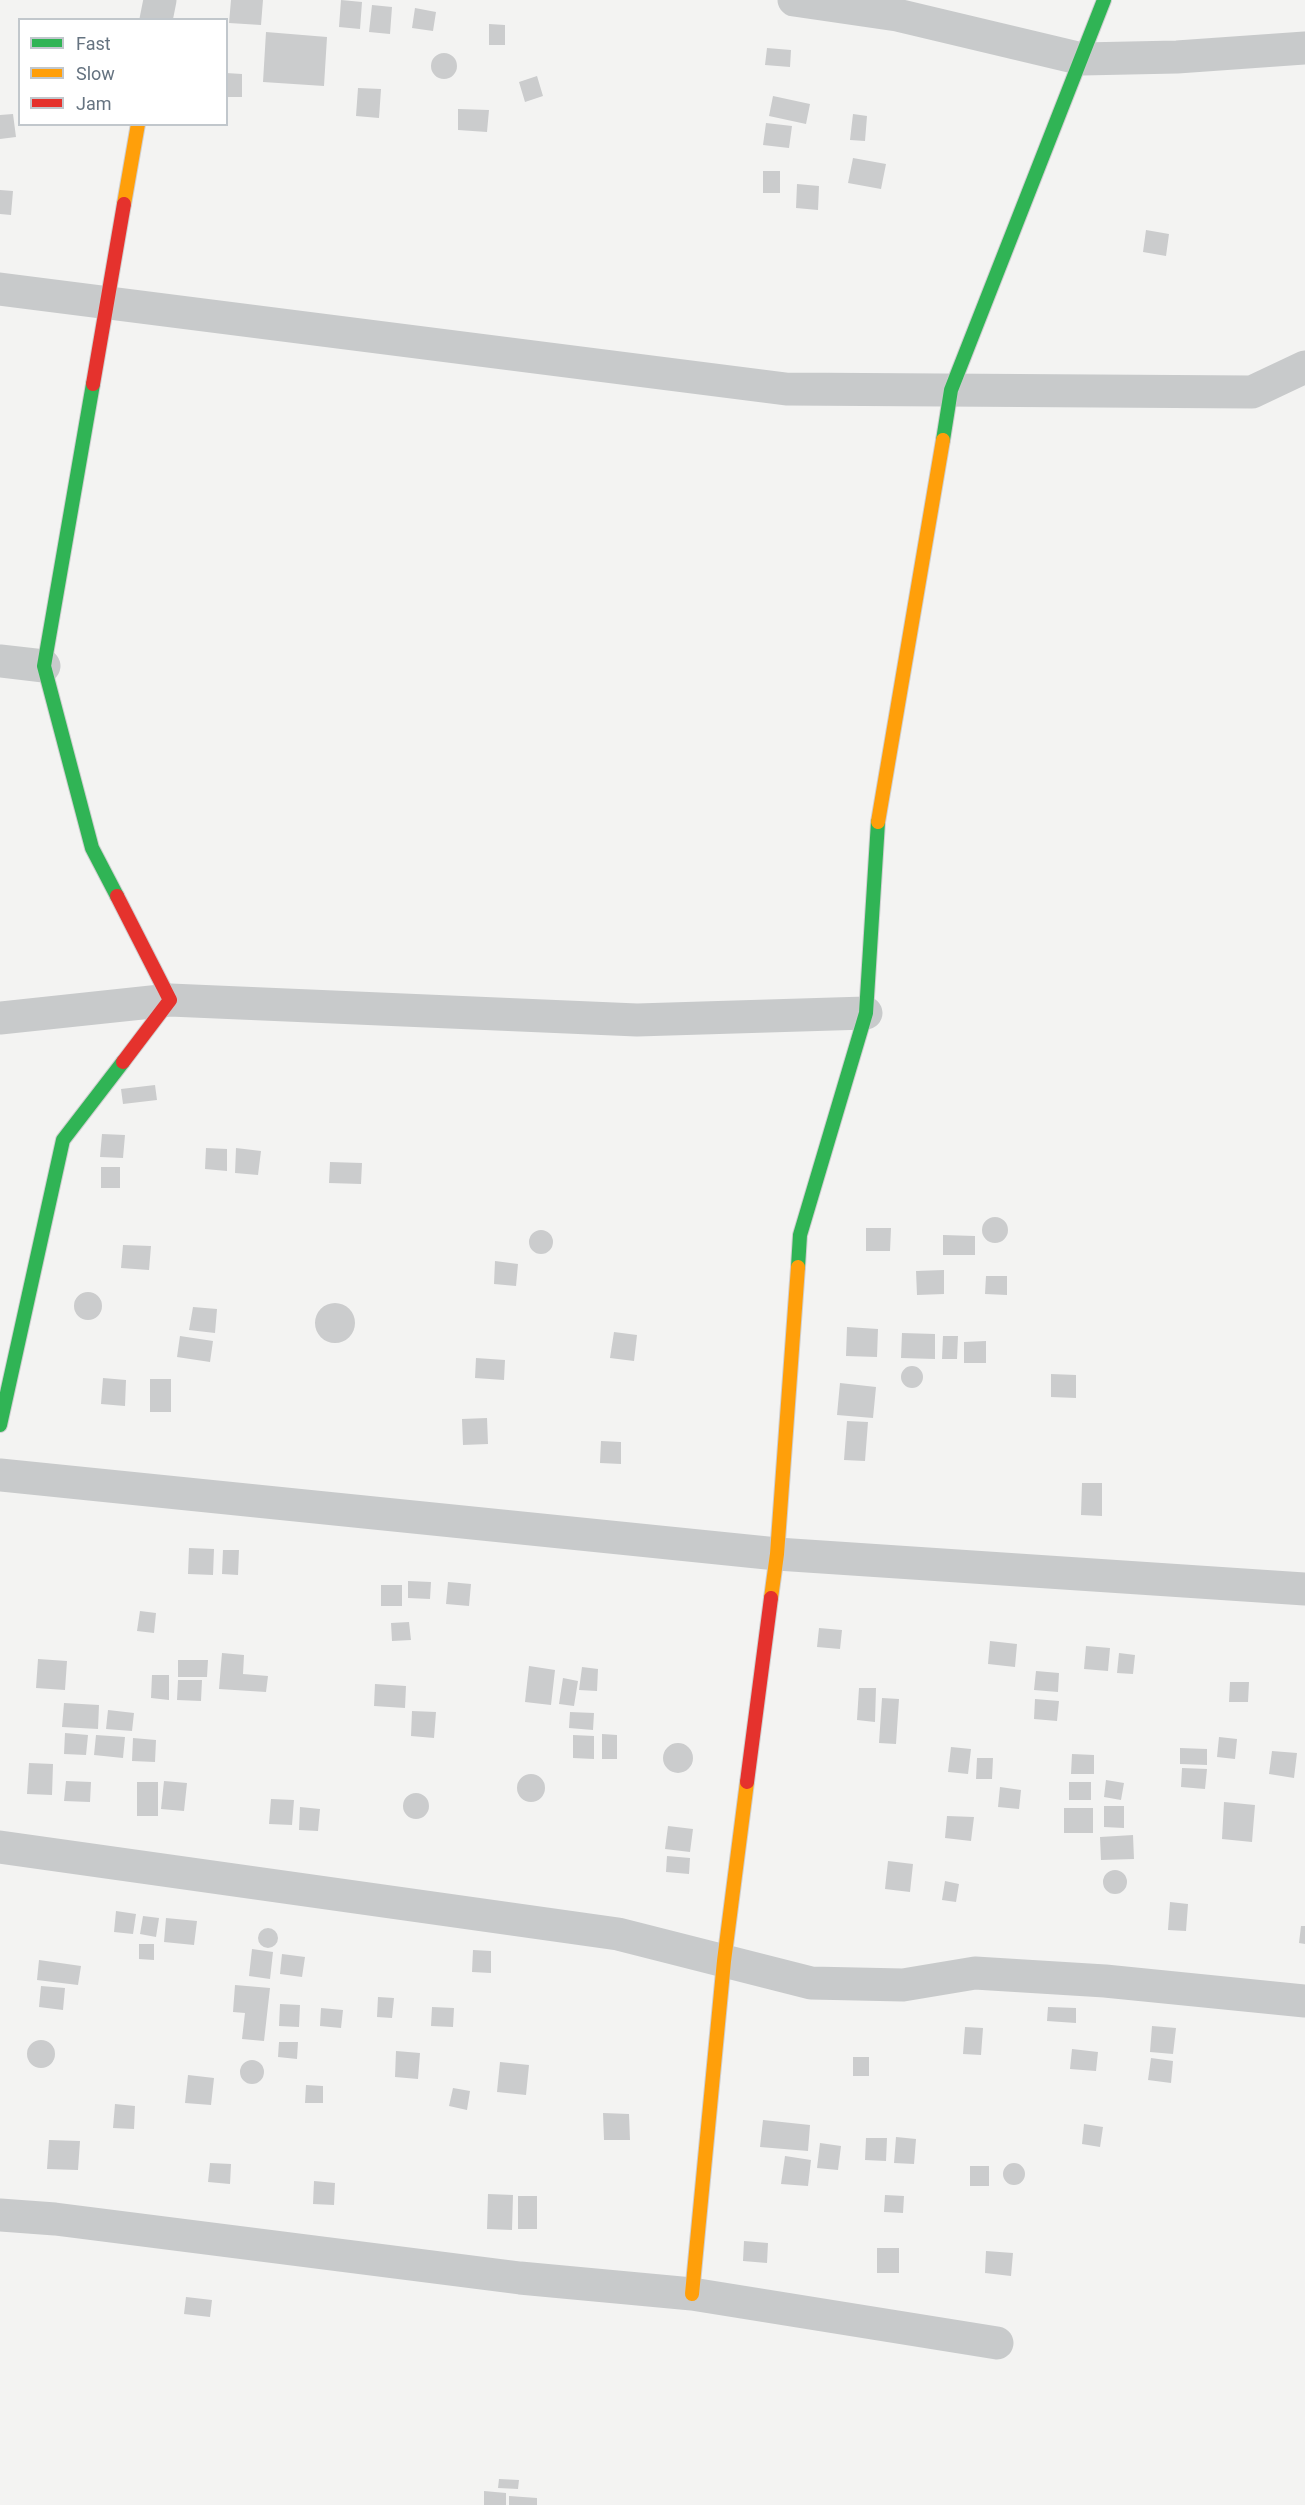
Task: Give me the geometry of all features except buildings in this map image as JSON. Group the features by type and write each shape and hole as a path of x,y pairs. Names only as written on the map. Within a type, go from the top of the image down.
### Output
{"street":[{"path":"156,18 160,0"},
{"path":"794,0 897,15 1082,59 1177,57 1305,48"},
{"path":"692,2294 724,1961 777,1554 800,1235 866,1013 878,822 951,390 1104,0"},
{"path":"138,126 44,666 92,848 170,1000"},
{"path":"0,289 786,389 1252,392 1305,367"},
{"path":"0,661 44,666"},
{"path":"0,1018 170,1000 637,1020 866,1013"},
{"path":"0,1425 63,1140 170,1000"},
{"path":"0,1475 777,1554 1305,1588"},
{"path":"0,1846 618,1934 811,1983 903,1985 975,1972 1105,1981 1305,2001"},
{"path":"0,2215 56,2219 520,2278 692,2294 997,2343"}],"traffic: fast":[{"path":"943,440 951,390 1104,0"},
{"path":"93,384 44,666 92,848 117,896"},
{"path":"798,1267 800,1235 866,1013 878,822"},
{"path":"0,1425 63,1140 123,1062"}],"traffic: slow":[{"path":"124,204 138,126"},
{"path":"878,822 943,440"},
{"path":"771,1598 777,1554 798,1267"},
{"path":"692,2294 724,1961 747,1782"}],"traffic: jam":[{"path":"93,384 124,204"},
{"path":"117,896 170,1000 123,1062"},
{"path":"747,1782 771,1598"}]}
